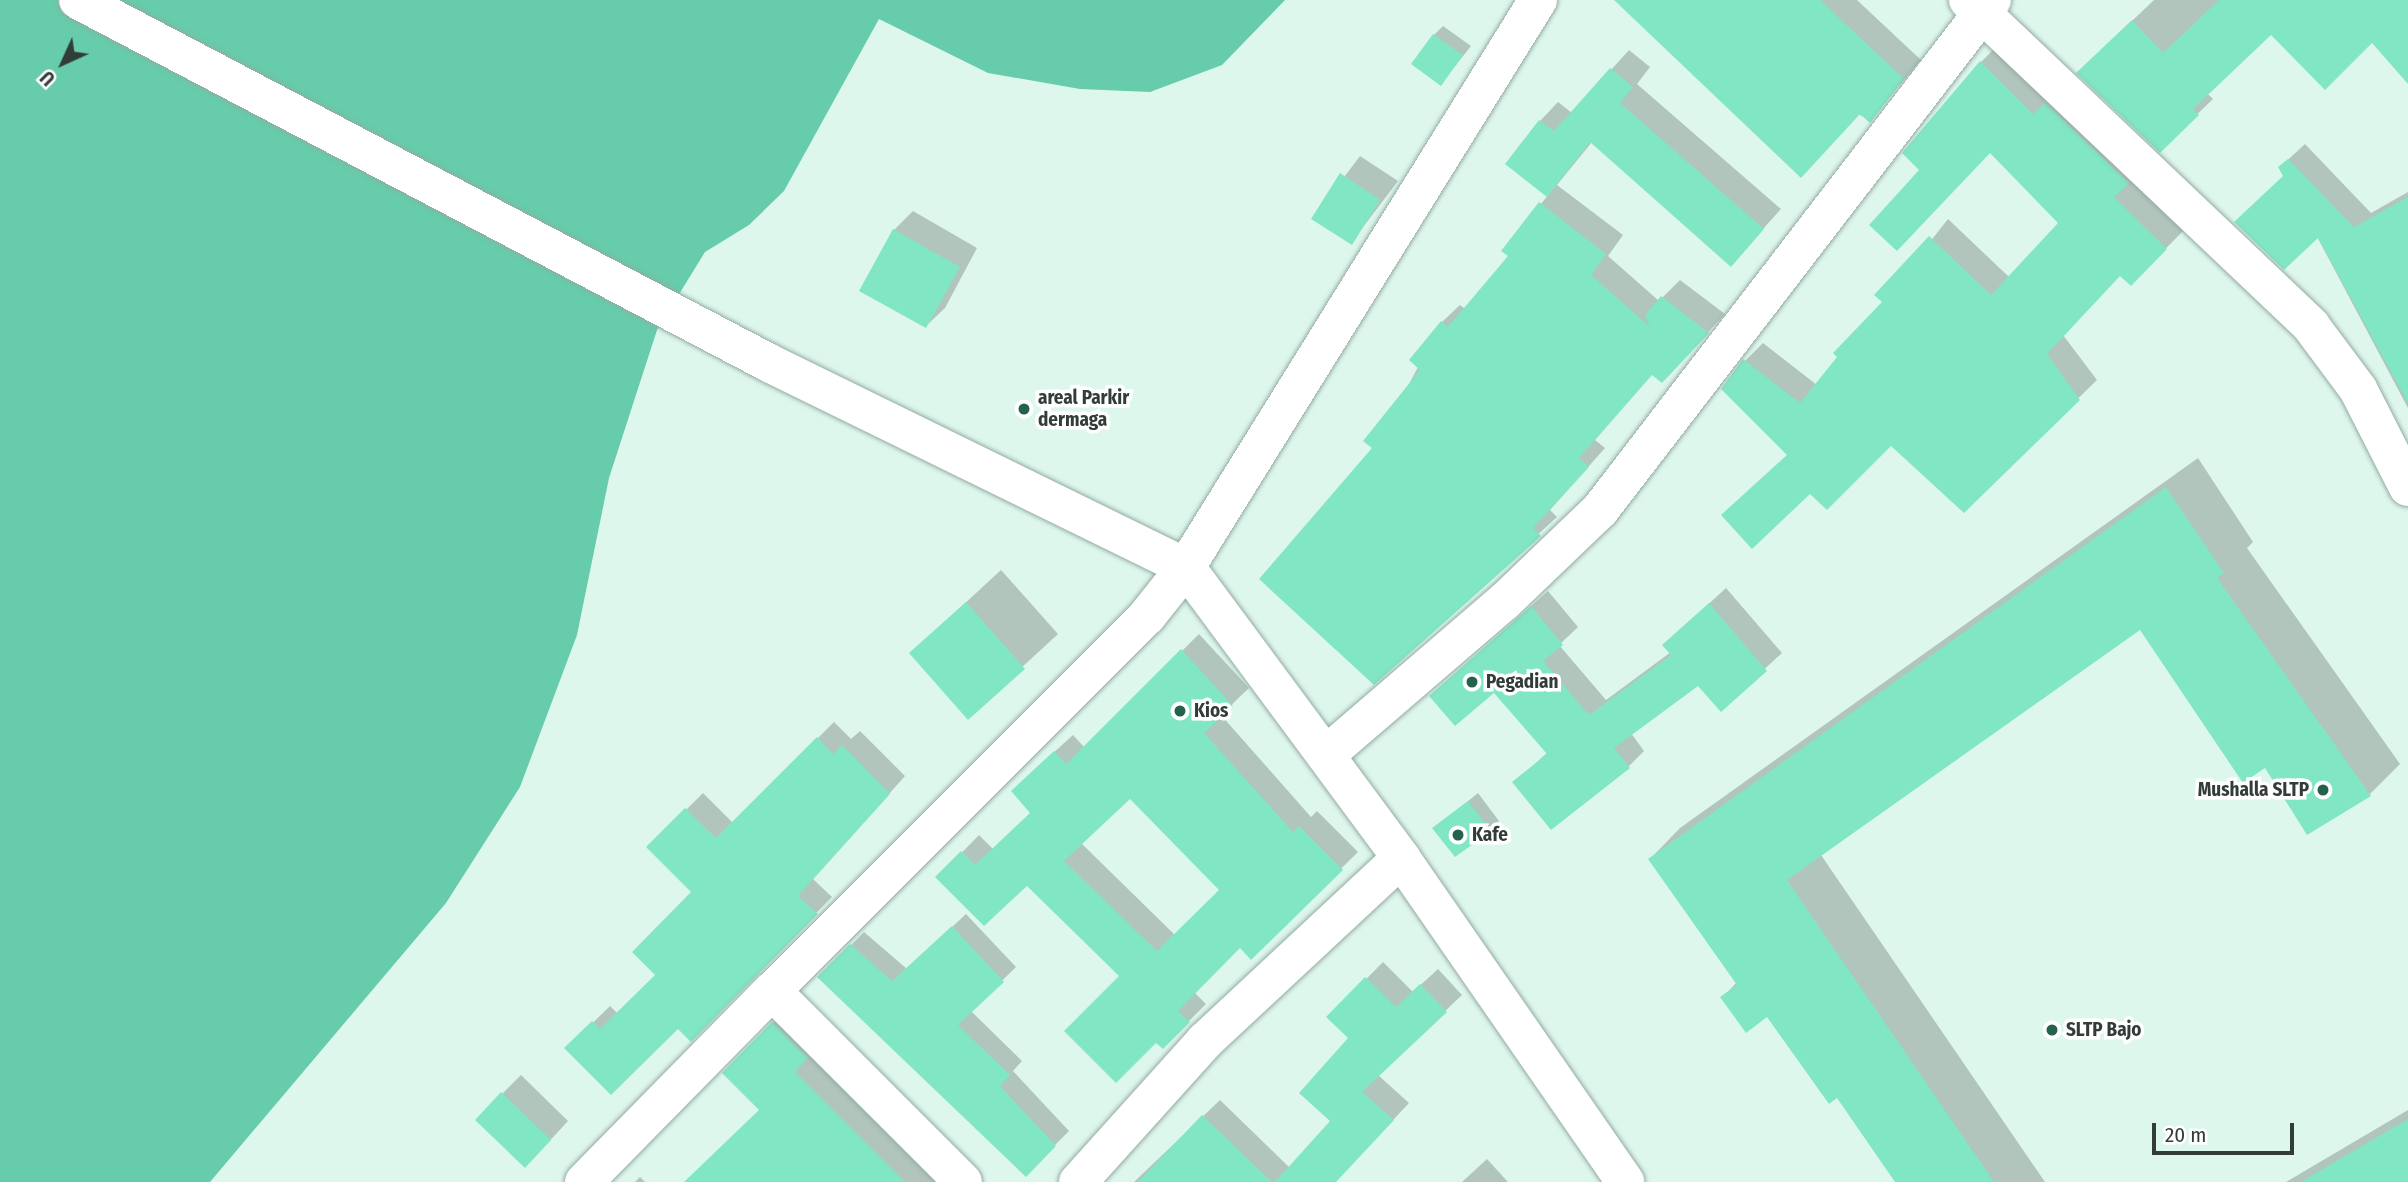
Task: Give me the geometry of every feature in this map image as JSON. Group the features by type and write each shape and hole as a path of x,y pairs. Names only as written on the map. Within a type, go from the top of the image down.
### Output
{"street":[{"path":"78,0 769,363 1186,567 1327,754 1625,1182"},
{"path":"584,1182 772,990 1147,616 1186,567 1538,0"},
{"path":"1327,754 1504,602 1600,510 1980,4 2311,326 2358,389 2408,487"},
{"path":"1078,1182 1205,1041 1401,858"},
{"path":"772,990 963,1182"}],"shaded area":[{"path":"0,0 1285,0 1222,65 1150,92 1080,89 988,73 879,19 784,191 749,225 705,252 657,330 609,478 577,635 520,787 446,903 210,1182 0,1182"}],"building":[{"path":"1614,0 1820,0 1904,79 1870,123 1860,114 1801,178"},
{"path":"2219,0 2408,0 2408,84 2372,43 2325,90 2271,35 2193,109 2199,115 2160,153 2076,73 2132,20 2163,53"},
{"path":"1433,34 1463,55 1441,86 1411,64"},
{"path":"1980,61 2033,114 2045,103 2129,183 2114,197 2167,249 2131,286 2120,276 2047,354 2080,400 1964,513 1891,446 1827,510 1810,494 1752,549 1721,515 1787,455 1721,389 1743,359 1800,403 1837,357 1833,353 1882,302 1874,295 1929,236 1991,295 2058,223 1990,153 1897,251 1869,225 1919,170 1902,153"},
{"path":"1610,68 1633,87 1620,103 1764,229 1731,267 1590,142 1547,197 1505,164 1539,120 1554,131"},
{"path":"2288,159 2354,227 2408,197 2408,403 2318,238 2284,270 2234,222 2283,176 2278,167"},
{"path":"1340,173 1380,200 1352,245 1311,219"},
{"path":"1539,202 1606,254 1591,275 1650,327 1645,315 1661,296 1709,333 1662,383 1652,375 1579,458 1589,467 1533,528 1541,536 1374,685 1259,579 1372,448 1363,441 1420,370 1409,360 1441,321 1448,327 1508,256 1501,251"},
{"path":"893,229 960,267 926,328 859,291"},
{"path":"2166,487 2224,573 2217,578 2371,796 2307,835 2265,768 2243,783 2140,630 1787,880 1994,1182 1895,1182 1837,1098 1829,1104 1767,1017 1746,1033 1720,997 1737,985 1648,859"},
{"path":"966,602 1025,669 968,720 909,653"},
{"path":"1709,603 1767,671 1721,712 1698,686 1614,748 1630,768 1551,830 1512,782 1547,754 1494,693 1455,726 1429,696 1531,606 1563,645 1543,661 1589,715 1671,655 1662,645"},
{"path":"1181,649 1233,706 1204,733 1293,832 1299,826 1343,870 1251,960 1240,948 1178,1011 1190,1022 1163,1049 1156,1043 1116,1083 1064,1031 1119,976 1027,886 984,926 935,877 961,851 975,865 1030,813 1011,791 1054,751 1066,764","holes":["1130,799 1219,890 1157,951 1064,861"]},
{"path":"817,737 833,754 842,745 890,794 798,896 818,914 691,1042 678,1029 611,1095 564,1048 592,1021 600,1029 655,975 632,952 691,892 646,847 685,808 716,838"},
{"path":"1468,801 1491,831 1455,857 1432,828"},
{"path":"952,926 1004,982 958,1025 1010,1075 1000,1086 1056,1146 1026,1177 817,977 850,944 892,981"},
{"path":"1365,977 1396,1007 1420,984 1447,1012 1362,1092 1394,1120 1336,1182 1275,1182 1330,1121 1299,1093 1348,1038 1326,1017"},
{"path":"772,1022 808,1058 795,1072 905,1182 684,1182 759,1110 722,1073"},
{"path":"501,1092 551,1140 525,1168 475,1120"},
{"path":"1202,1115 1272,1182 1138,1182"},
{"path":"2408,1119 2408,1182 2301,1182"}],"place":[{"name":"areal Parkir dermaga","path":"1024,409"},
{"name":"Pegadian","path":"1472,682"},
{"name":"Kios","path":"1180,711"},
{"name":"Mushalla SLTP","path":"2323,790"},
{"name":"Kafe","path":"1458,835"},
{"name":"SLTP Bajo","path":"2052,1030"}]}
